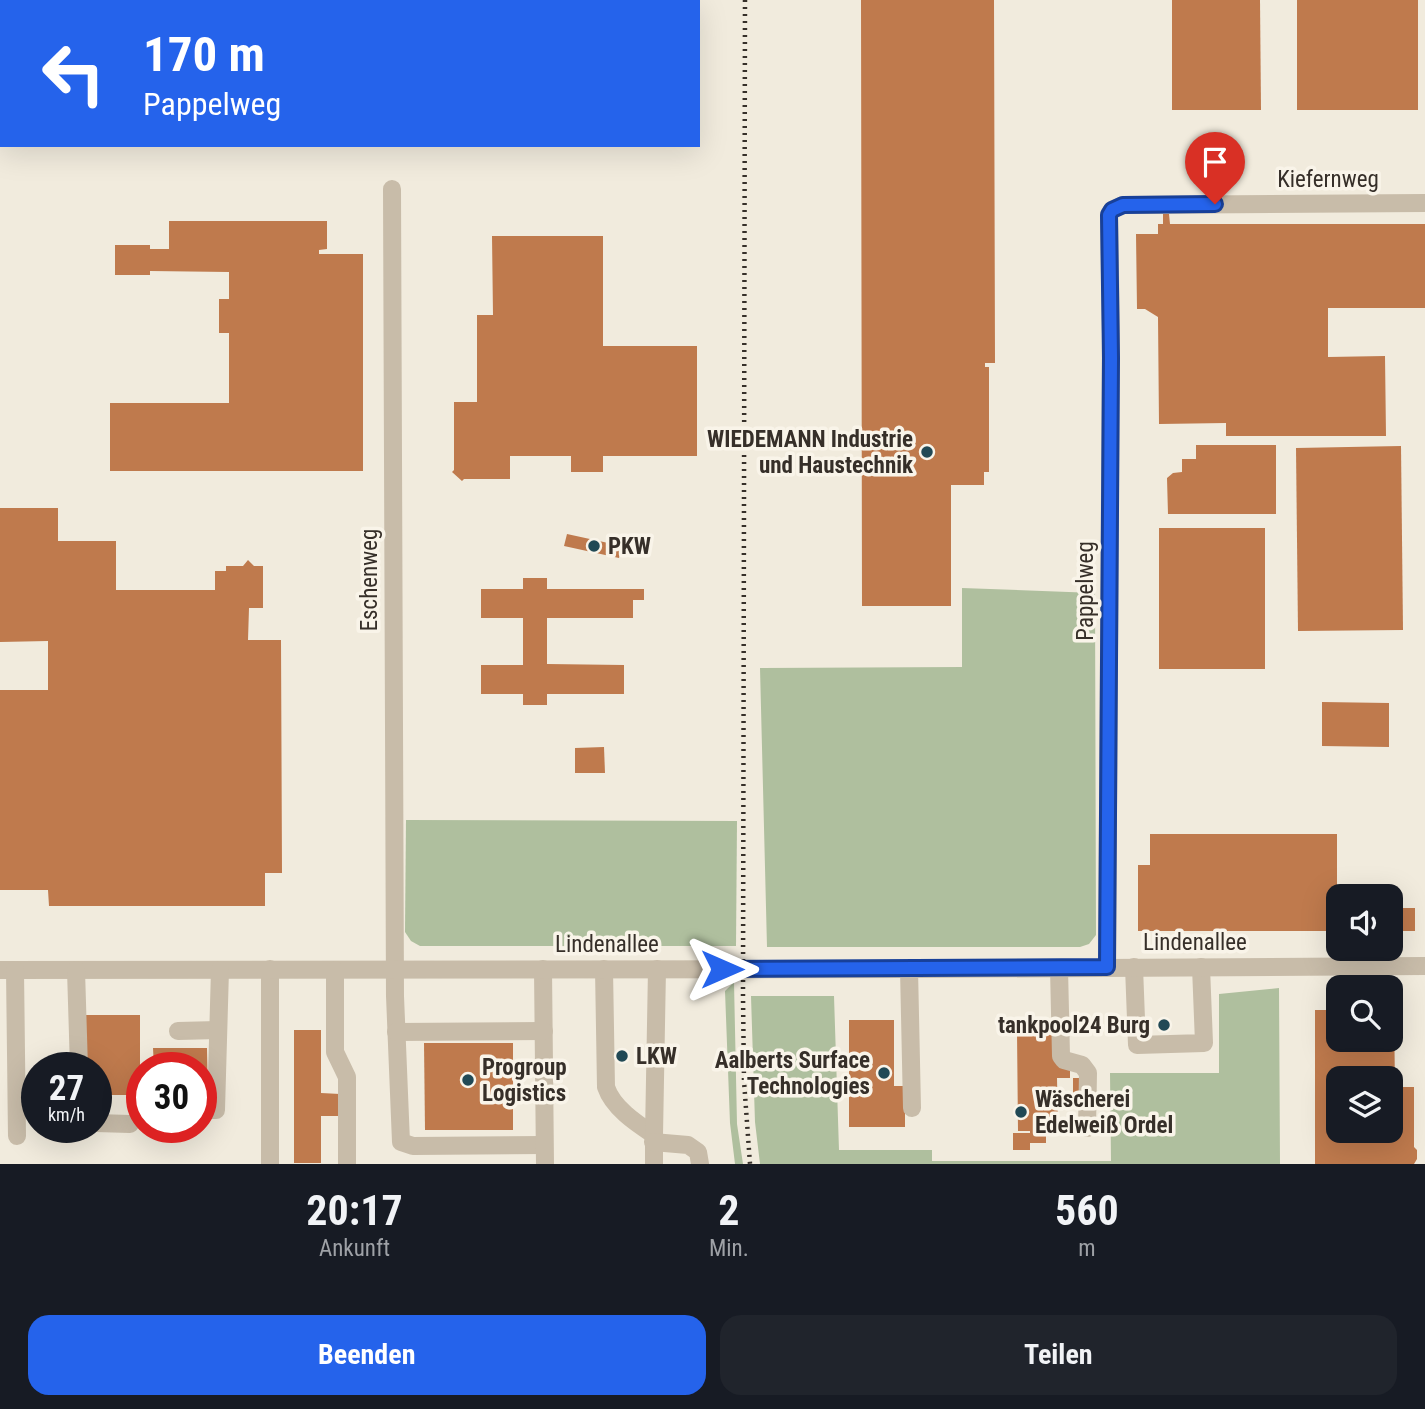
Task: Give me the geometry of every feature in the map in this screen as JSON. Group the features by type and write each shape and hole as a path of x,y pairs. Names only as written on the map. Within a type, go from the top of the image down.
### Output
{"street":[{"name":"Eschenweg","path":"391,189 395,970 401,1142 413,1146 544,1145"},
{"name":"Kiefernweg","path":"1109,215 1117,206 1136,204 1425,203"},
{"name":"Pappelweg","path":"1107,967 1111,358 1109,215"},
{"name":"Lindenallee","path":"7,970 1425,966"},
{"path":"1135,967 1137,1045 1204,1043 1201,967"},
{"path":"1059,968 1061,1056 1064,1060 1082,1065 1088,1073 1087,1128"},
{"path":"543,969 545,1164"},
{"path":"604,969 606,1087 613,1101 653,1139 692,1146 698,1152 700,1164"},
{"path":"653,1164 657,969"},
{"path":"909,969 912,1108"},
{"path":"7,970 18,1136"},
{"path":"76,970 79,1052"},
{"path":"217,1070 220,970"},
{"path":"270,970 270,1164"},
{"path":"335,970 335,1052 347,1077 347,1164"},
{"path":"178,1031 218,1030"},
{"path":"396,1032 544,1031"}],"green space":[{"path":"962,588 1095,593 1096,935 1089,944 1080,947 767,947 760,668 962,667"},
{"path":"406,820 737,821 736,946 420,946 411,941 405,932"},
{"path":"734,982 737,1124 743,1164 735,1164 730,1123 725,991"},
{"path":"1279,988 1280,1164 760,1164 755,1122 751,996 834,996 839,1150 932,1150 932,1161 1111,1161 1110,1073 1219,1073 1219,994"}],"building":[{"path":"861,0 994,0 995,363 985,363 985,367 989,367 989,472 984,472 984,485 951,485 951,606 862,606"},
{"path":"1172,0 1260,0 1261,110 1172,110"},
{"path":"1297,0 1418,0 1418,110 1297,110"},
{"path":"1163,214 1169,214 1170,224 1425,224 1425,308 1328,308 1328,357 1385,356 1386,436 1226,436 1226,423 1159,424 1158,317 1145,309 1137,309 1136,234 1158,234 1158,224 1163,224"},
{"path":"169,221 327,221 327,249 319,250 319,254 363,254 363,471 110,471 110,403 229,403 229,333 219,333 219,299 229,299 229,272 150,271 150,275 115,275 115,245 150,245 150,249 169,249"},
{"path":"492,236 603,236 603,346 697,346 697,456 603,456 603,472 571,472 571,456 510,456 510,479 462,481 452,472 454,402 477,402 477,315 493,315"},
{"path":"1196,445 1276,445 1276,514 1168,514 1167,478 1173,473 1182,472 1182,459 1196,459"},
{"path":"1401,446 1403,630 1298,631 1296,448"},
{"path":"0,508 58,508 58,541 116,541 116,590 215,590 215,571 226,571 226,566 243,566 248,560 254,566 263,566 263,608 249,608 248,640 281,640 282,873 265,873 265,906 49,906 48,890 0,890 0,690 48,690 48,641 0,642"},
{"path":"1159,528 1265,528 1265,669 1159,669"},
{"name":"PKW","path":"567,534 622,546 619,558 564,546"},
{"path":"523,578 547,578 547,589 644,589 644,600 633,600 633,618 547,618 547,664 624,665 624,694 547,694 547,705 523,705 523,694 481,694 481,665 523,665 523,618 481,618 481,589 523,589"},
{"path":"1322,702 1389,703 1389,747 1322,746"},
{"path":"604,747 605,773 575,773 575,748"},
{"path":"1150,834 1337,834 1337,884 1326,884 1326,931 1138,931 1138,865 1150,865"},
{"path":"1403,908 1415,908 1415,931 1403,931"},
{"path":"1315,1010 1326,1010 1326,1052 1395,1052 1395,1066 1326,1066 1326,1143 1403,1143 1403,1087 1414,1087 1414,1147 1417,1150 1417,1159 1414,1164 1315,1164"},
{"path":"83,1015 140,1015 140,1052 126,1052 126,1095 112,1095 112,1052 83,1052"},
{"path":"849,1020 894,1020 894,1086 905,1086 905,1127 849,1127"},
{"path":"294,1030 321,1030 321,1093 340,1094 340,1116 321,1116 321,1163 294,1163"},
{"path":"1057,1031 1070,1062 1070,1078 1057,1078 1058,1130 1046,1130 1046,1143 1030,1143 1030,1150 1013,1150 1013,1133 1030,1133 1018,1131 1017,1032"},
{"path":"424,1043 513,1043 513,1130 425,1130"},
{"path":"153,1048 207,1048 207,1052 153,1052"},
{"path":"1073,1078 1086,1078 1087,1100 1073,1100"}],"railway":[{"path":"745,0 743,996 744,1081 750,1164"}],"place":[{"name":"WIEDEMANN Industrie und Haustechnik","path":"927,452"},
{"name":"PKW","path":"594,546"},
{"name":"tankpool24 Burg","path":"1164,1025"},
{"name":"LKW","path":"622,1056"},
{"name":"Aalberts Surface Technologies","path":"884,1073"},
{"name":"Progroup Logistics","path":"468,1080"},
{"name":"Wäscherei Edelweiß Ordel","path":"1021,1112"}],"route":[{"path":"722,969 1107,967 1111,358 1109,215 1117,206 1123,205 1215,204"}]}
